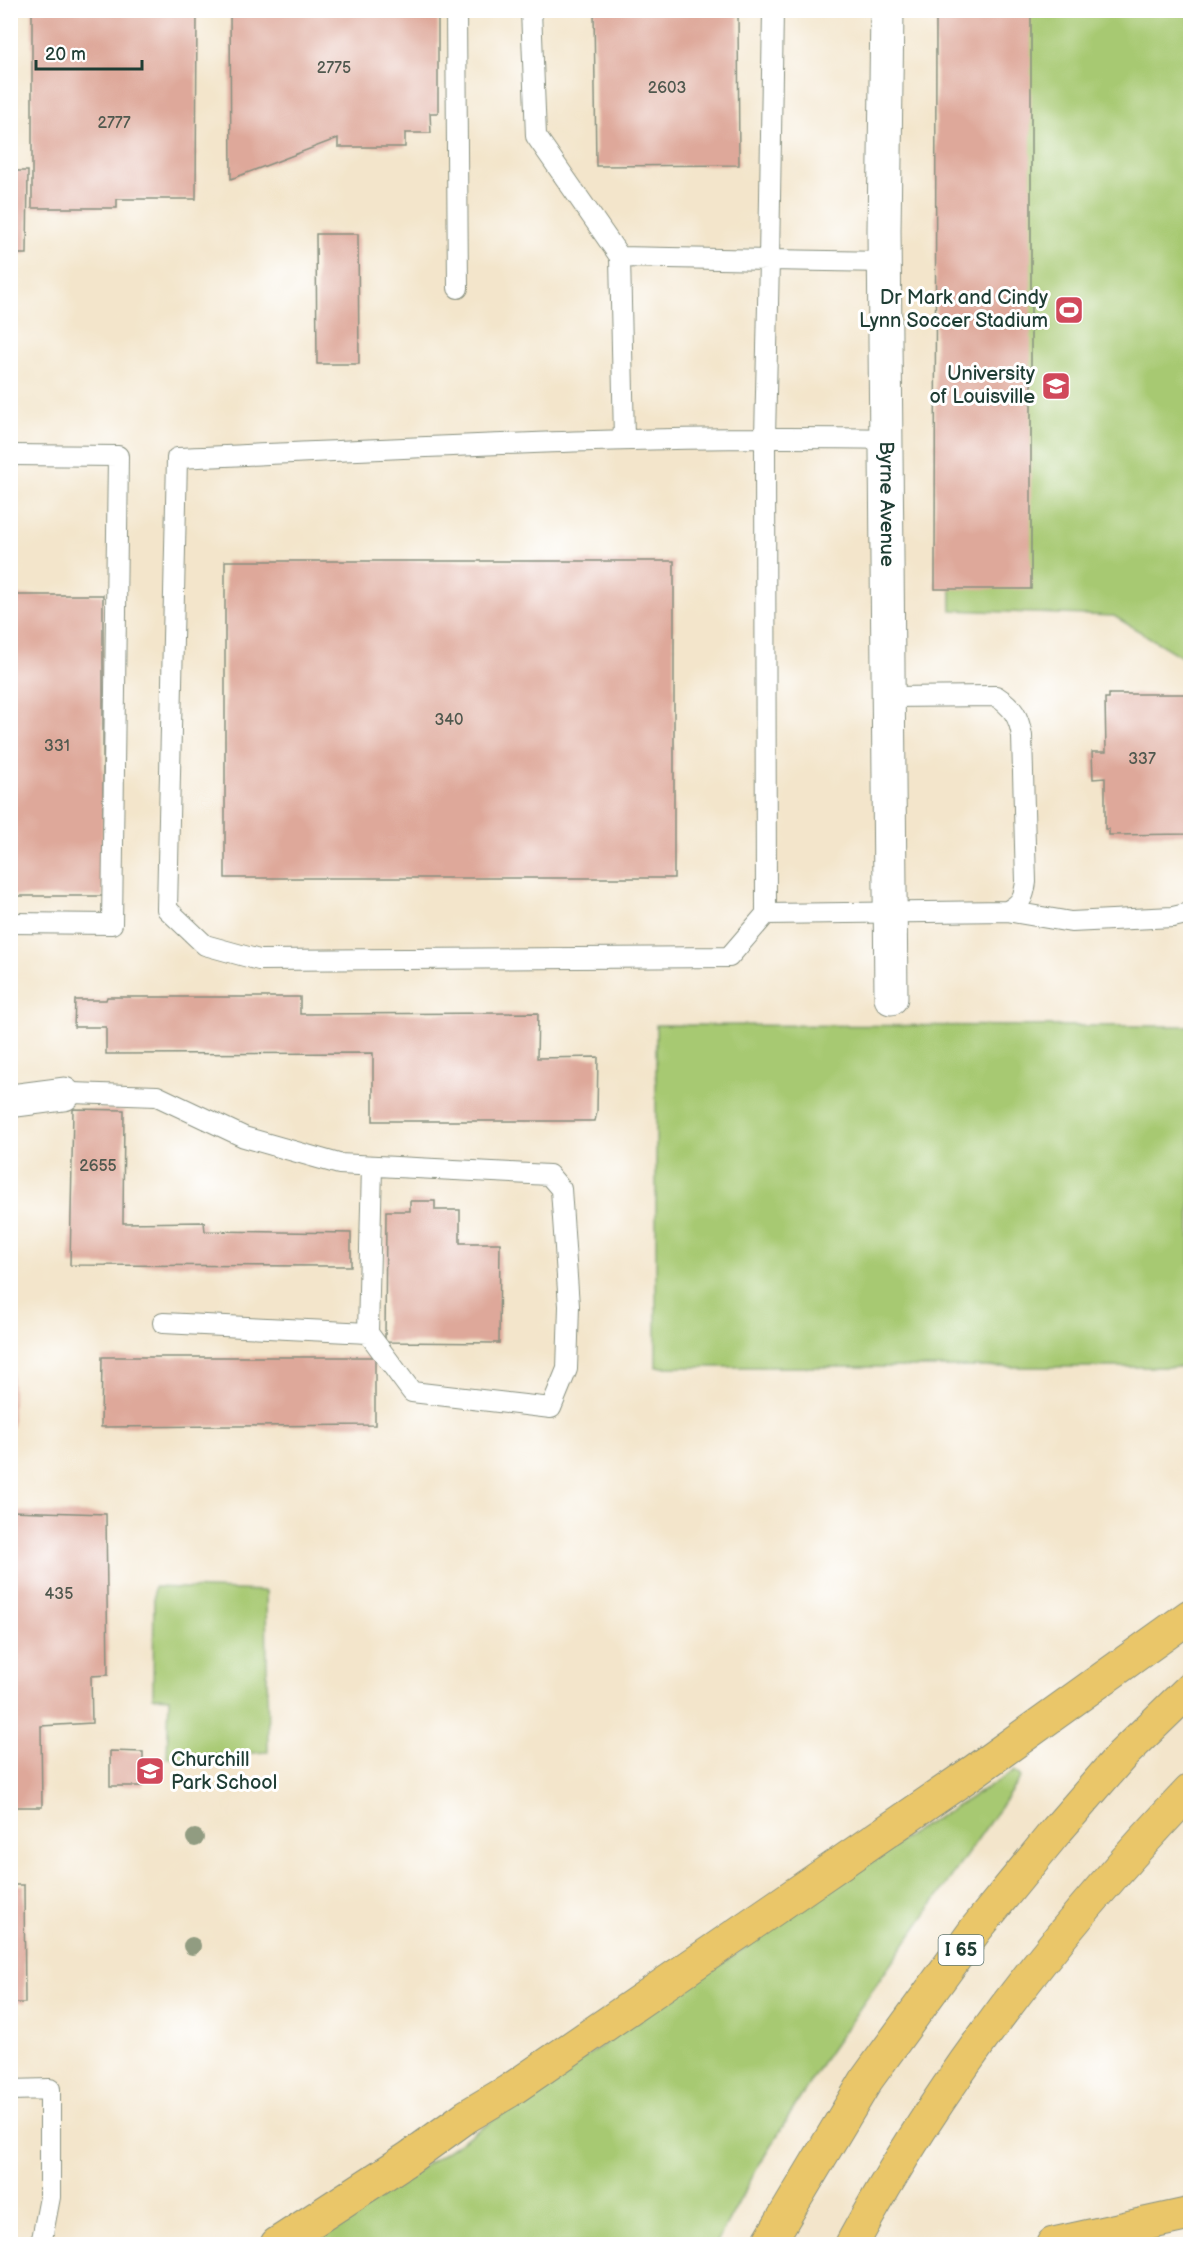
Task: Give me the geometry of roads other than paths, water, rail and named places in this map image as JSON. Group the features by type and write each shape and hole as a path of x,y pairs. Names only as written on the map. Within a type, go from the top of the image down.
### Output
{"main road":[{"path":"277,2244 409,2158 467,2116 549,2064 992,1759 1191,1616"},
{"name":"I 65","path":"768,2244 867,2079 976,1929 1122,1755 1191,1689"},
{"path":"852,2244 915,2138 966,2061 1085,1906 1128,1856 1191,1791"},
{"path":"1053,2244 1191,2214"}],"street":[{"name":"Byrne Avenue","path":"887,10 885,262 891,998"},
{"path":"10,1101 64,1094"}],"lane":[{"path":"456,10 458,288"},
{"path":"531,10 536,136 620,257 624,439"},
{"path":"773,10 765,436 766,914 729,957 259,960 205,945 167,909 177,458 624,439 765,436 887,439"},
{"path":"620,257 885,262"},
{"path":"10,454 118,456 112,924 10,923"},
{"path":"889,697 996,696 1010,705 1019,719 1022,736 1026,882 1024,897 1018,906 1007,911"},
{"path":"766,914 1007,911 1071,922 1173,917 1191,913"},
{"path":"64,1094 72,1092 157,1096 244,1137 339,1164 549,1175 561,1188 568,1306 567,1369 551,1408 412,1392 368,1333 372,1166"},
{"path":"163,1323 368,1333"},
{"path":"10,2090 50,2089 50,2197 39,2244"}],"place":[{"name":"Dr Mark and Cindy Lynn Soccer Stadium","path":"1069,310"},
{"name":"University of Louisville","path":"1056,386"},
{"name":"Churchill Park School","path":"150,1771"}]}
